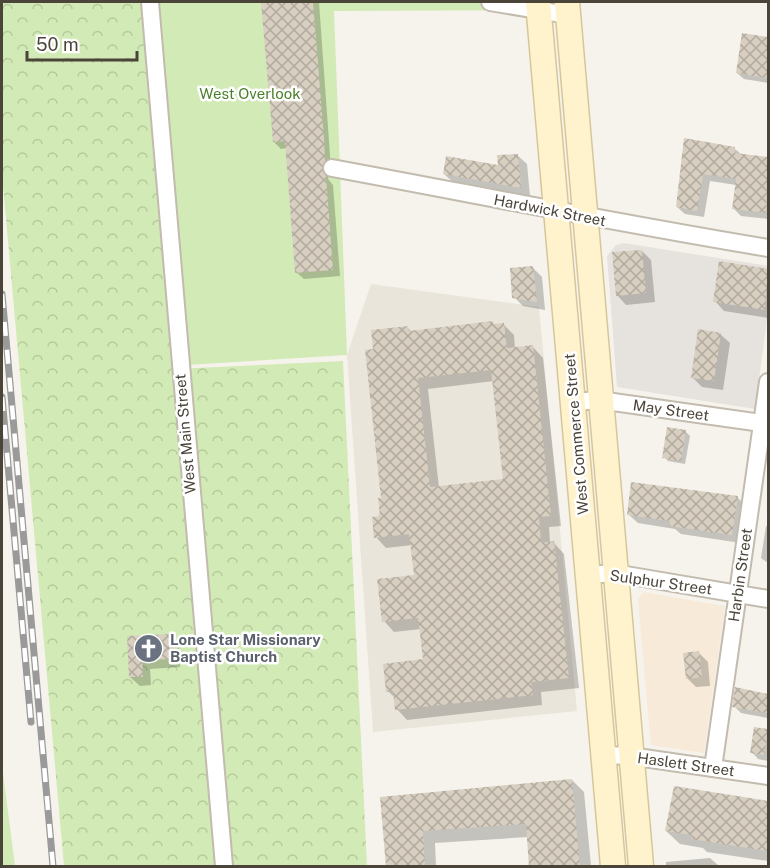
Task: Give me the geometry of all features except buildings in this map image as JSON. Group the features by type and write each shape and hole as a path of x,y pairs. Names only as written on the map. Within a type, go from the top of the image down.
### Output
{"main road":[{"name":"West Commerce Street","path":"539,6 613,867"},
{"name":"West Commerce Street","path":"567,8 641,867"}],"street":[{"name":"West Main Street","path":"150,2 224,867"},
{"path":"490,2 567,8"},
{"name":"Hardwick Street","path":"332,168 585,218 768,248"},
{"name":"Harbin Street","path":"713,768 737,593 766,423 768,382"},
{"name":"May Street","path":"574,402 599,400 766,423"},
{"name":"Sulphur Street","path":"588,575 614,573 768,599"},
{"name":"Haslett Street","path":"603,755 630,756 768,776"}],"shaded area":[{"path":"624,243 768,266 768,313 755,409 617,387 607,256 616,245"},
{"path":"371,284 539,307 577,711 373,732 347,355"},
{"path":"643,592 725,606 704,753 651,745 638,600"}],"green space":[{"path":"2,2 141,2 175,369 343,361 367,866 64,866 2,174"},
{"name":"West Overlook","path":"155,2 538,2 539,10 334,11 347,355 187,365"},
{"path":"2,765 15,866 2,866"}],"railway":[{"path":"2,294 53,866"},
{"path":"2,397 31,722"}],"place":[{"name":"Lone Star Missionary Baptist Church","path":"149,648"}]}
